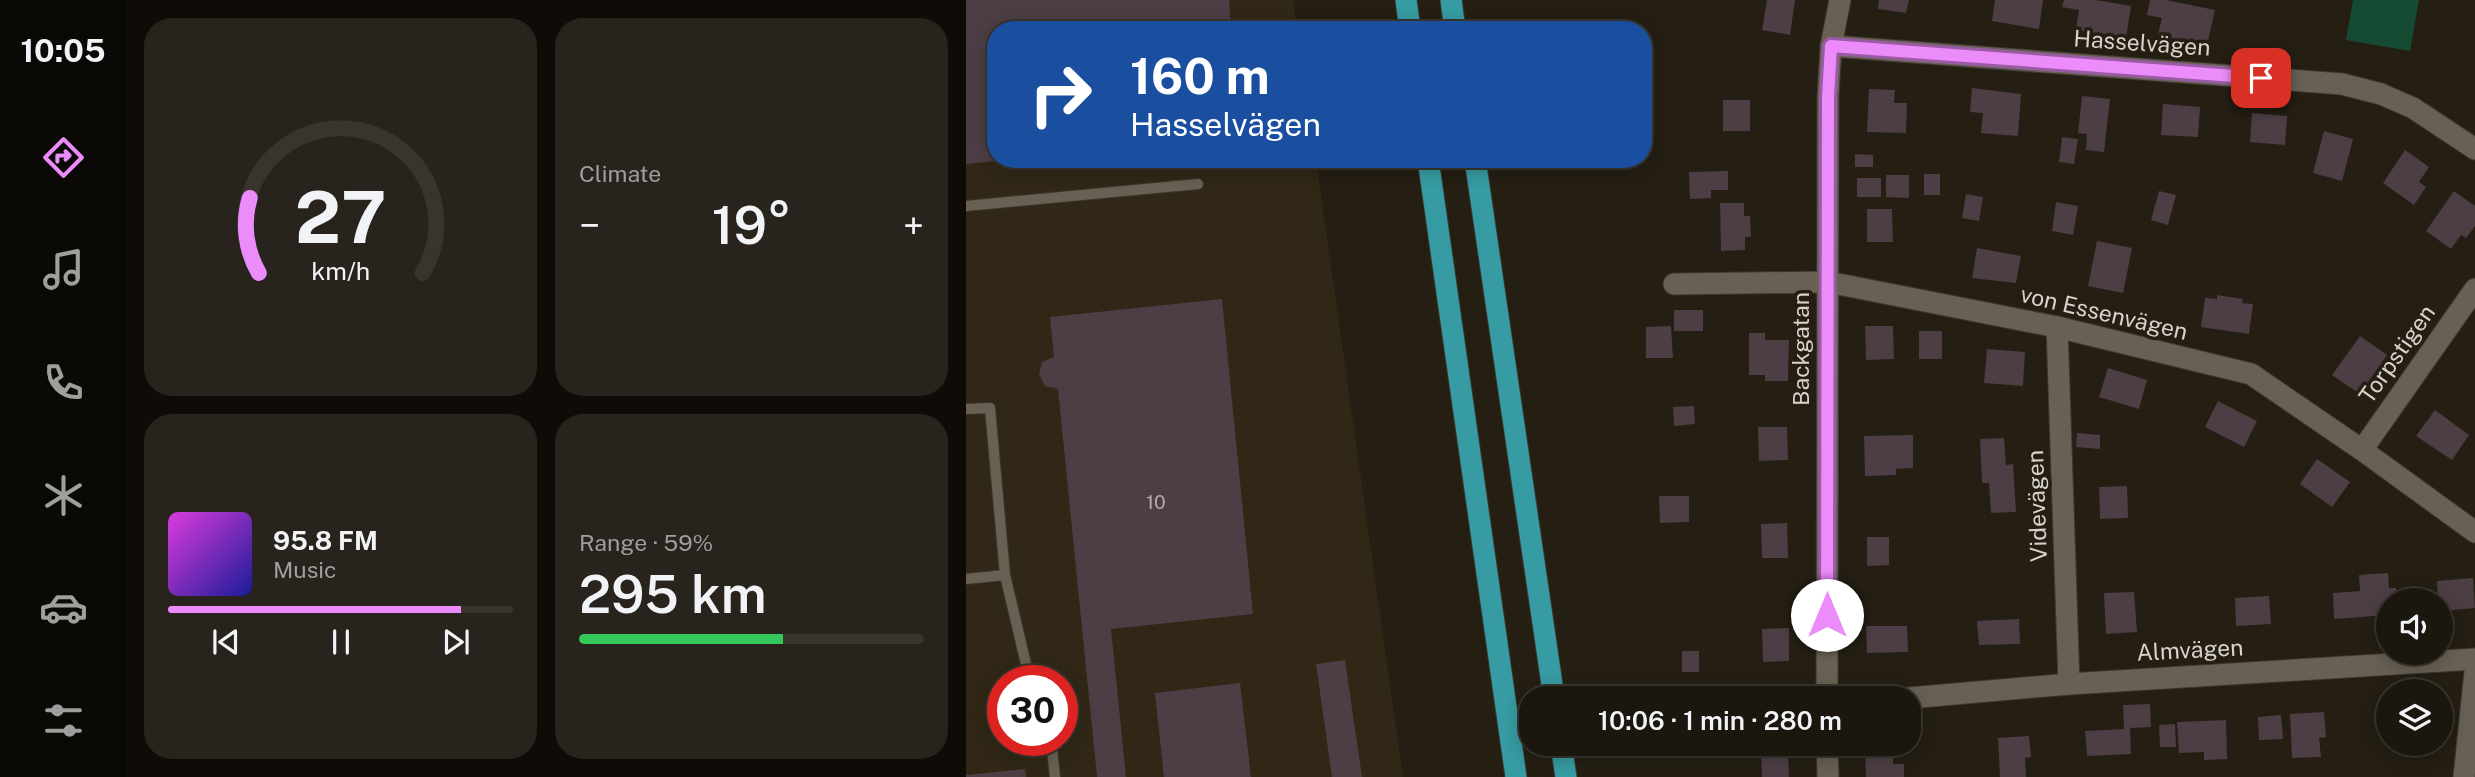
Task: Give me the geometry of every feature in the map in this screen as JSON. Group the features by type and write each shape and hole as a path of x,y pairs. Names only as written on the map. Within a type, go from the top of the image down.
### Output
{"highway":[{"path":"1406,0 1409,21"},
{"path":"1451,0 1454,21"},
{"path":"1429,168 1516,777"},
{"path":"1476,168 1552,686"},
{"path":"1563,756 1566,777"}],"street":[{"name":"Backgatan","path":"1827,686 1828,97 1831,46 1840,0"},
{"name":"Hasselvägen","path":"1831,46 2342,84 2381,94 2413,108 2475,149"},
{"name":"von Essenvägen","path":"1674,284 1828,282 2057,327 2251,373 2475,532"},
{"name":"Torpstigen","path":"2362,450 2475,289"},
{"name":"Videvägen","path":"2057,327 2069,684"},
{"name":"Almvägen","path":"1921,697 2069,684 2475,659"},
{"path":"2464,777 2475,673"},
{"path":"1827,756 1828,777"}],"lane":[{"path":"966,206 1198,184"},
{"path":"966,409 990,408 1005,575 1026,665"},
{"path":"966,579 1005,575"},
{"path":"1053,756 1055,777"}],"shaded area":[{"path":"966,0 1293,0 1296,21 987,21 987,168 1317,168 1403,777 966,777"}],"green space":[{"path":"2353,0 2419,0 2410,51 2346,40"}],"building":[{"path":"966,0 1229,0 1230,21 987,21 987,162 966,164"},
{"path":"1767,0 1795,0 1790,35 1762,30"},
{"path":"1879,0 1909,0 1906,13 1878,9"},
{"path":"1995,0 2043,0 2039,29 1992,21"},
{"path":"2064,0 2096,0 2131,6 2126,38 2076,30 2079,10 2062,7"},
{"path":"2150,0 2166,0 2215,10 2207,45 2158,35 2162,18 2147,15"},
{"path":"1972,88 2021,94 2018,136 1981,133 1983,113 1970,112"},
{"path":"1869,89 1895,90 1894,103 1907,103 1906,133 1867,132"},
{"path":"2082,96 2110,99 2104,152 2086,150 2087,134 2078,133"},
{"path":"1723,100 1750,100 1750,131 1723,131"},
{"path":"2163,104 2200,107 2198,137 2161,135"},
{"path":"2252,113 2287,116 2285,145 2250,142"},
{"path":"2324,131 2353,139 2342,181 2313,173"},
{"path":"2062,137 2078,139 2074,164 2059,162"},
{"path":"2405,150 2429,167 2419,182 2426,187 2414,205 2383,183"},
{"path":"1855,154 1873,155 1873,167 1855,167"},
{"path":"1728,171 1728,190 1711,190 1711,198 1690,199 1689,172"},
{"path":"1924,174 1940,174 1940,195 1924,195"},
{"path":"1886,175 1909,175 1909,198 1886,197"},
{"path":"1857,178 1881,178 1881,197 1857,197"},
{"path":"2159,191 2176,195 2168,225 2151,220"},
{"path":"2454,191 2475,206 2475,226 2466,238 2461,235 2451,249 2426,231"},
{"path":"1966,194 1983,197 1979,221 1962,218"},
{"path":"2056,202 2078,206 2073,235 2052,231"},
{"path":"1720,203 1744,203 1744,216 1750,216 1751,237 1745,237 1745,250 1721,251"},
{"path":"1867,209 1892,209 1893,242 1867,242"},
{"path":"2097,241 2132,248 2123,293 2088,286"},
{"path":"1977,248 2021,256 2016,283 1972,278"},
{"path":"2217,295 2243,299 2242,303 2253,304 2249,334 2201,327 2205,298 2217,299"},
{"path":"1222,299 1253,614 1111,629 1126,777 1097,777 1058,389 1045,386 1039,374 1042,362 1054,357 1050,317"},
{"path":"1674,310 1703,310 1703,331 1674,331"},
{"path":"1671,326 1673,358 1646,358 1646,327"},
{"path":"1865,326 1893,326 1894,359 1866,360"},
{"path":"1919,331 1942,331 1942,359 1919,359"},
{"path":"1749,333 1765,333 1765,340 1789,340 1788,381 1765,381 1765,375 1749,375"},
{"path":"2360,336 2387,355 2360,394 2332,375"},
{"path":"1987,349 2025,352 2023,386 1984,383"},
{"path":"2108,368 2147,380 2139,409 2099,397"},
{"path":"2218,401 2257,421 2244,447 2205,427"},
{"path":"1694,406 1695,424 1674,426 1673,407"},
{"path":"2435,410 2469,435 2452,460 2416,436"},
{"path":"1758,427 1787,427 1788,460 1759,461"},
{"path":"2077,433 2100,435 2100,449 2076,447"},
{"path":"1913,435 1913,468 1896,469 1896,475 1865,476 1864,436"},
{"path":"2004,438 2006,465 2013,464 2016,512 1991,513 1989,483 1982,483 1980,439"},
{"path":"2317,459 2350,482 2332,507 2300,484"},
{"path":"2127,486 2128,518 2100,519 2099,487"},
{"path":"1659,496 1689,496 1689,522 1660,523"},
{"path":"1787,523 1788,558 1762,558 1761,524"},
{"path":"1867,537 1889,537 1889,565 1867,566"},
{"path":"2388,573 2389,588 2376,588 2376,616 2334,619 2333,593 2360,591 2359,575"},
{"path":"2473,578 2475,608 2453,610 2453,588 2437,588 2437,581"},
{"path":"2134,592 2137,632 2106,634 2104,593"},
{"path":"2269,596 2271,624 2236,626 2235,598"},
{"path":"2019,619 2020,644 1979,645 1977,621"},
{"path":"1866,626 1907,626 1908,652 1867,653"},
{"path":"1789,628 1789,661 1763,662 1762,629"},
{"path":"1682,651 1699,651 1699,672 1682,672"},
{"path":"1345,660 1362,777 1332,777 1316,664"},
{"path":"1240,683 1251,777 1164,777 1155,693"},
{"path":"2150,704 2151,727 2130,728 2131,754 2087,756 2085,731 2124,729 2123,705"},
{"path":"2324,712 2326,737 2319,738 2321,757 2292,758 2290,714"},
{"path":"2281,715 2283,739 2259,740 2258,717"},
{"path":"2226,720 2227,759 2204,760 2204,752 2179,753 2177,722"},
{"path":"2175,724 2176,747 2160,747 2159,725"},
{"path":"2029,736 2031,757 2025,758 2026,777 2000,777 1998,738"},
{"path":"1761,756 1788,756 1789,777 1762,777"},
{"path":"1865,756 1893,756 1893,764 1904,764 1904,777 1866,777"},
{"path":"1025,769 1026,777 966,777 966,775"}],"route":[{"path":"1827,615 1828,97 1831,46 2261,78"}]}
